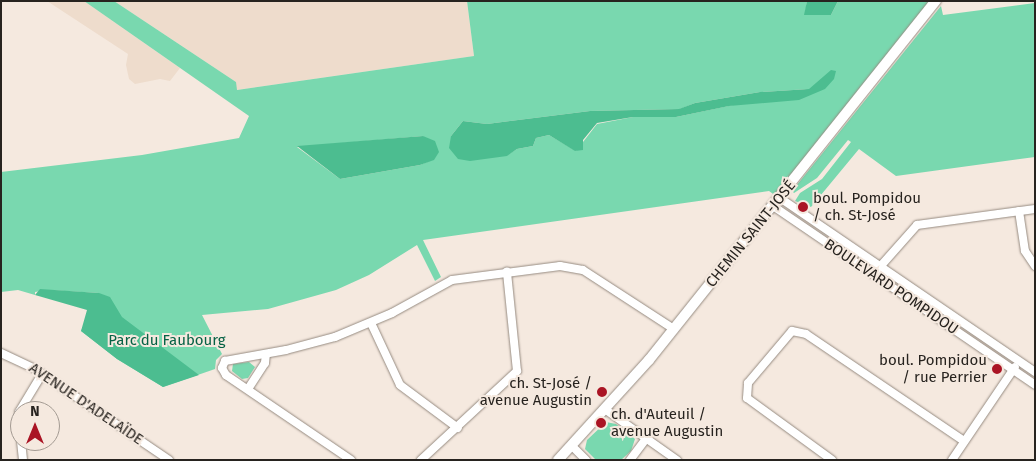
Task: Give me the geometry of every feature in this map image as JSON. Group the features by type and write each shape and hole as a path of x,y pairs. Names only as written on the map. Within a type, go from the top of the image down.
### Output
{"street":[{"name":"CHEMIN SAINT-JOSÉ","path":"558,460 606,410 674,329 936,1"},
{"name":"BOULEVARD POMPIDOU","path":"780,198 1035,372"},
{"name":"BOULEVARD POMPIDOU","path":"773,206 1035,384"},
{"path":"874,275 918,225 1035,209"},
{"path":"1019,211 1024,251 1035,266"},
{"path":"351,460 226,375 222,364 228,359 266,354 321,342 371,323 445,282 560,266 584,270 674,329"},
{"path":"421,460 458,428 517,371 507,272"},
{"path":"371,323 400,385 458,428"},
{"path":"832,460 747,398 748,383 792,332 806,334 964,441"},
{"name":"AVENUE D'ADELAÏDE","path":"1,353 42,374 169,460"},
{"path":"248,389 265,363 266,354"},
{"path":"952,460 1019,361"},
{"path":"26,401 42,374"},
{"path":"606,410 677,460"},
{"path":"630,460 646,439"},
{"path":"572,446 586,460"}],"shaded area":[{"path":"47,1 84,1 180,68 170,81 160,79 135,84 129,79 126,65 128,54"},
{"path":"114,1 467,1 474,56 236,90 236,82"}],"green space":[{"name":"Parc du Faubourg","path":"84,1 114,1 236,82 237,90 474,56 467,1 807,1 805,15 831,15 838,1 930,1 776,196 769,191 423,240 441,277 435,281 417,245 369,275 336,290 268,309 202,315 222,354 216,360 215,369 163,387 117,359 81,331 99,293 48,290 35,292 35,295 18,290 1,292 1,172 142,155 239,138 249,116","holes":["809,89 676,117 633,117 597,124 576,151 549,135 536,138 533,146 517,149 506,156 451,136 463,121 487,124 590,111 680,109 695,103 760,92","423,136 434,159 420,165 340,179 297,147"]},
{"path":"807,1 838,1 831,15 804,15"},
{"path":"1035,3 1035,157 896,176 859,149 811,207 795,201 800,193 822,179 851,142 848,140 817,178 794,193 792,191 941,6 943,15"},
{"path":"831,70 836,71 834,79 825,89 799,100 729,106 676,117 633,117 597,123 583,140 583,150 575,151 549,135 536,138 533,146 517,149 507,156 470,161 458,159 449,148 451,136 463,121 487,124 590,111 679,109 695,103 760,92 809,89"},
{"path":"423,136 435,141 439,152 434,160 420,165 340,179 297,146"},
{"path":"40,289 99,293 110,297 122,317 199,375 163,387 117,359 81,331 87,310 35,295"},
{"path":"249,362 255,367 248,378 242,379 232,371 233,364"},
{"path":"606,422 616,424 635,439 631,451 621,460 596,460 585,449 587,440"}],"place":[{"name":"boul. Pompidou / ch. St-José","path":"803,207"},
{"name":"boul. Pompidou / rue Perrier","path":"997,369"},
{"name":"ch. St-José / avenue Augustin","path":"602,392"},
{"name":"ch. d'Auteuil / avenue Augustin","path":"601,423"}]}
